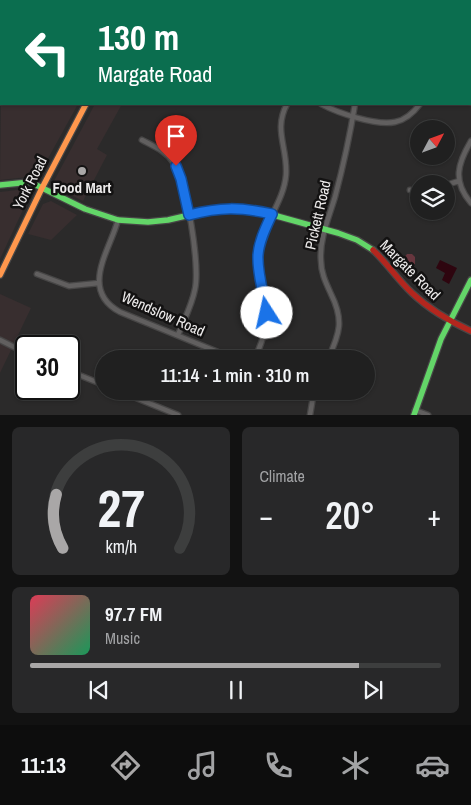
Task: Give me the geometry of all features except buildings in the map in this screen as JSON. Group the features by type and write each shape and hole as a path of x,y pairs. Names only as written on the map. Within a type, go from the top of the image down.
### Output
{"street":[{"name":"York Road","path":"0,275 42,188 85,105"},
{"path":"258,350 267,319 258,256 261,241 285,179 285,163 280,126 283,111 286,105"},
{"path":"323,105 353,117 385,123 396,122 411,114 419,105"},
{"name":"Pickett Road","path":"332,350 338,335 340,322 336,305 322,269 321,249 355,105"},
{"path":"142,140 164,152 176,166 189,215 197,276 192,300 178,336"},
{"path":"471,141 458,173 462,190 471,202"},
{"path":"455,182 459,180"},
{"name":"Margate Road","path":"0,186 30,182 85,208 118,220 148,222 168,220 220,208 235,208 272,214 326,229 351,237 369,247 418,299 431,310 471,331"},
{"path":"37,274 69,286 99,283 100,267 118,220"},
{"path":"428,415 414,412 449,321 471,280"},
{"name":"Wendslow Road","path":"99,283 105,298 115,309 213,350"},
{"path":"0,340 15,348"},
{"path":"80,375 95,381"},
{"path":"141,400 178,415"},
{"path":"310,415 312,400"}],"shaded area":[{"path":"1,105 77,105 37,176 0,180"},
{"path":"94,105 121,105 97,149 107,155 83,201 57,188 54,181"},
{"path":"26,189 29,192 29,197 0,259 0,192"},
{"path":"51,201 77,215 51,240 28,234 43,204"},
{"path":"407,254 412,254 415,257 415,264 406,272 399,264"},
{"path":"440,260 457,268 449,284 442,280 445,273 436,268"},
{"path":"0,294 31,308 18,335 15,335 15,342 0,373"}],"traffic: fast":[{"path":"0,185 30,182 85,209 118,220 148,222 168,220 220,208 235,208 266,213 338,233 357,240 373,250"},
{"path":"414,415 441,339 471,280"}],"traffic: slow":[{"path":"0,275 42,188 85,105"}],"traffic: jam":[{"path":"373,250 407,288 426,305 440,315 471,331"}],"place":[{"name":"Food Mart","path":"82,171"}],"route":[{"path":"176,166 189,215 220,208 235,208 272,214 261,241 258,256 267,313"}]}
